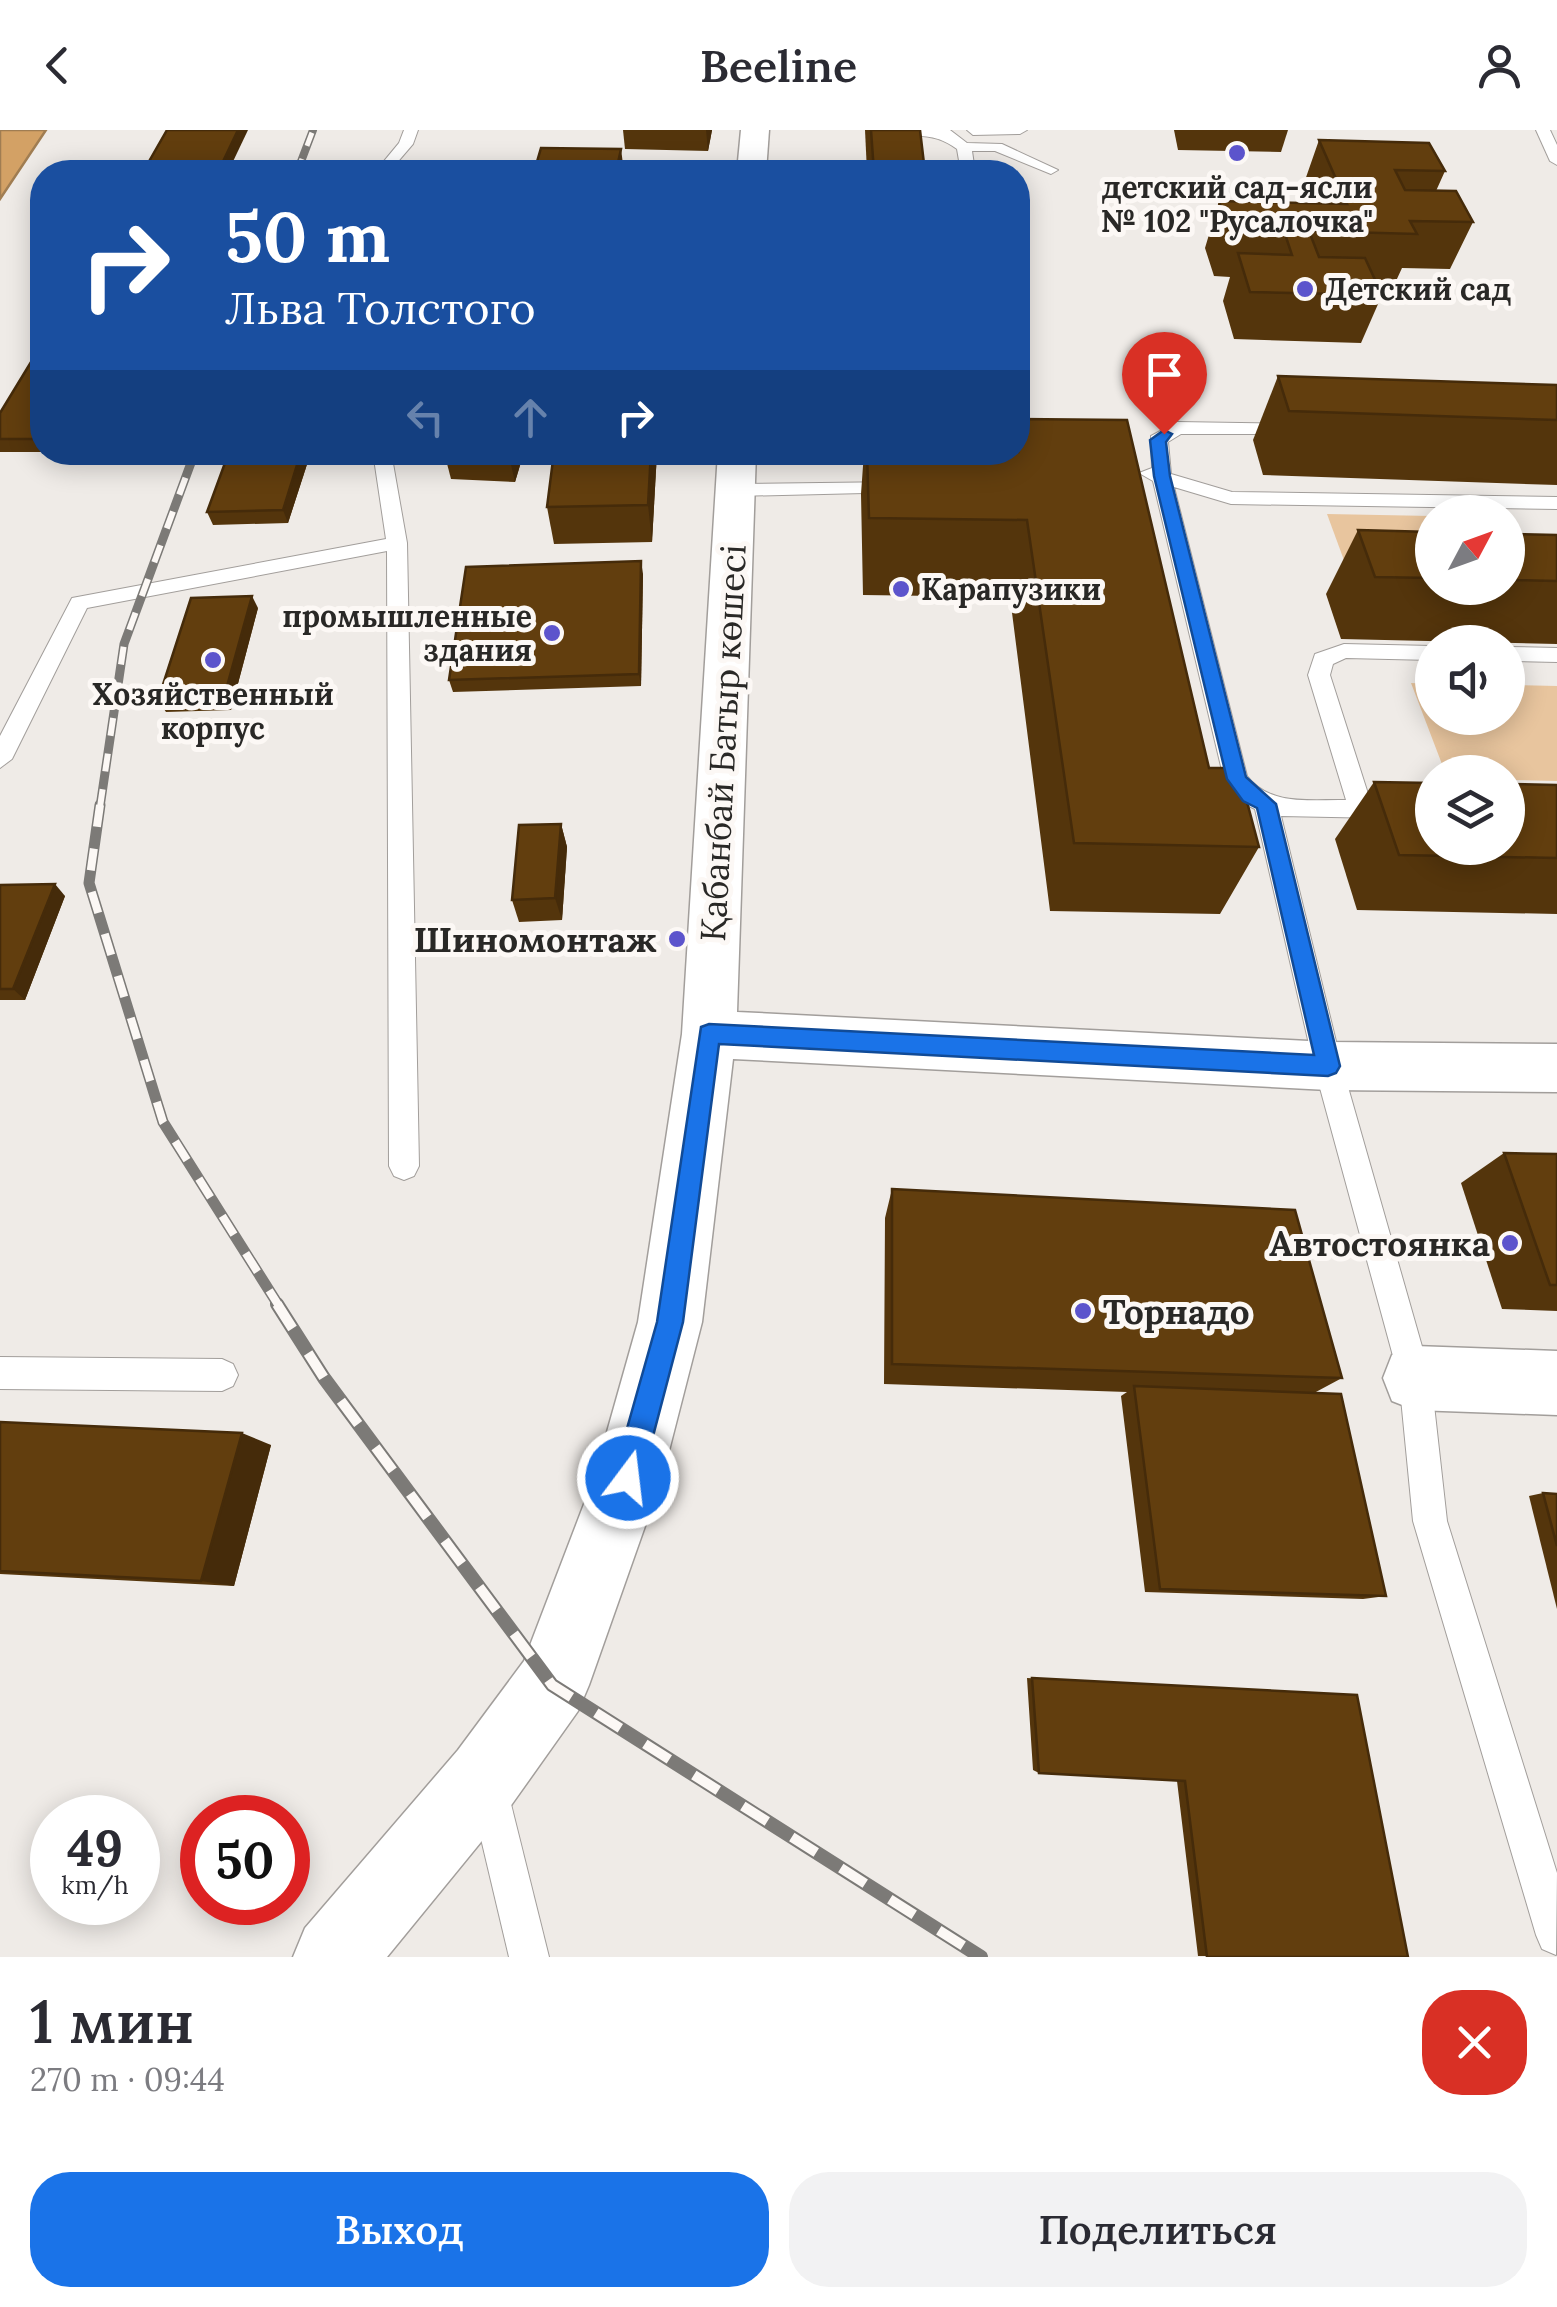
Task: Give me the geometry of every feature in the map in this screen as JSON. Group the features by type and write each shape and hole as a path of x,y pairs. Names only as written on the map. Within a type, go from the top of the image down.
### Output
{"main road":[{"path":"753,160 755,130"},
{"name":"Қабанбай Батыр көшесі","path":"334,1957 485,1777 552,1685 628,1478 670,1322 709,1034 736,471"},
{"path":"709,1034 1328,1066 1557,1068"},
{"path":"1415,1378 1557,1383"}],"lane":[{"path":"392,160 406,144 411,130"},
{"path":"908,130 1020,130"},
{"path":"1543,130 1557,161"},
{"path":"942,131 964,147 998,147 1028,160"},
{"path":"964,147 966,160"},
{"path":"1030,161 1051,170"},
{"path":"1317,428 1177,428 1158,440 1162,476 1236,779 1250,796 1286,808 1415,810"},
{"path":"384,465 397,543 404,1166"},
{"path":"1123,470 1162,476 1231,498 1557,503"},
{"path":"736,471 918,488"},
{"path":"0,759 79,603 397,543"},
{"path":"1361,810 1319,675 1324,659 1344,651 1415,652"},
{"path":"1525,654 1557,655"},
{"path":"1266,804 1328,1066 1415,1378 1430,1521 1556,1935"},
{"path":"0,1373 222,1376"},
{"path":"485,1777 529,1957"}],"shaded area":[{"path":"0,130 46,130 0,199"},
{"path":"1327,514 1415,516 1415,583 1352,582"},
{"path":"1525,685 1557,686 1557,781 1525,780 1525,755 1439,755 1431,735 1525,735"}],"building":[{"path":"167,130 238,130 224,160 150,160"},
{"path":"871,130 920,130 924,160 873,160"},
{"path":"1319,140 1429,143 1445,171 1395,170 1405,190 1456,191 1473,222 1410,221 1417,234 1309,231 1319,257 1365,258 1382,295 1250,292 1238,253 1292,255 1284,231 1228,229 1219,201 1347,204"},
{"path":"541,148 621,149 619,160 538,160"},
{"path":"30,364 30,439 0,439 0,413"},
{"path":"1278,376 1557,385 1557,420 1289,411"},
{"path":"1030,419 1127,420 1209,768 1238,768 1259,847 1074,843 1027,520 869,518 867,465 1030,465"},
{"path":"224,465 297,465 283,510 207,512"},
{"path":"552,465 650,465 648,505 547,507"},
{"path":"1358,530 1415,532 1415,578 1375,577"},
{"path":"1525,534 1557,535 1557,581 1525,580"},
{"name":"промышленные здания","path":"641,561 639,674 449,680 466,567"},
{"name":"Хозяйственный корпус","path":"252,596 224,697 158,700 191,598"},
{"path":"1374,782 1415,783 1415,855 1399,855"},
{"path":"1525,784 1557,785 1557,858 1525,857"},
{"path":"561,824 555,898 512,900 519,825"},
{"path":"55,884 13,989 0,989 0,885"},
{"path":"1504,1153 1557,1154 1557,1285 1550,1285"},
{"name":"Торнадо","path":"892,1189 1295,1210 1342,1378 892,1364"},
{"path":"1134,1386 1341,1394 1386,1596 1160,1589"},
{"path":"0,1422 242,1433 201,1581 0,1571"},
{"path":"1543,1493 1557,1494 1557,1546"},
{"path":"1032,1678 1357,1695 1408,1957 1207,1957 1185,1781 1039,1773"}],"railway":[{"path":"302,160 313,130"},
{"path":"100,807 124,644 190,465"},
{"path":"100,805 89,883 163,1122 279,1306"},
{"path":"277,1304 324,1378 552,1685 981,1957"}],"place":[{"name":"детский сад-ясли № 102 \"Русалочка\"","path":"1237,153"},
{"name":"Детский сад","path":"1305,289"},
{"name":"Карапузики","path":"901,589"},
{"name":"промышленные здания","path":"552,633"},
{"name":"Хозяйственный корпус","path":"213,660"},
{"name":"Шиномонтаж","path":"677,939"},
{"name":"Автостоянка","path":"1510,1243"},
{"name":"Торнадо","path":"1083,1311"}],"route":[{"path":"628,1478 670,1322 709,1034 1328,1066 1266,804 1250,796 1236,779 1162,476 1158,440 1164,434"}]}
